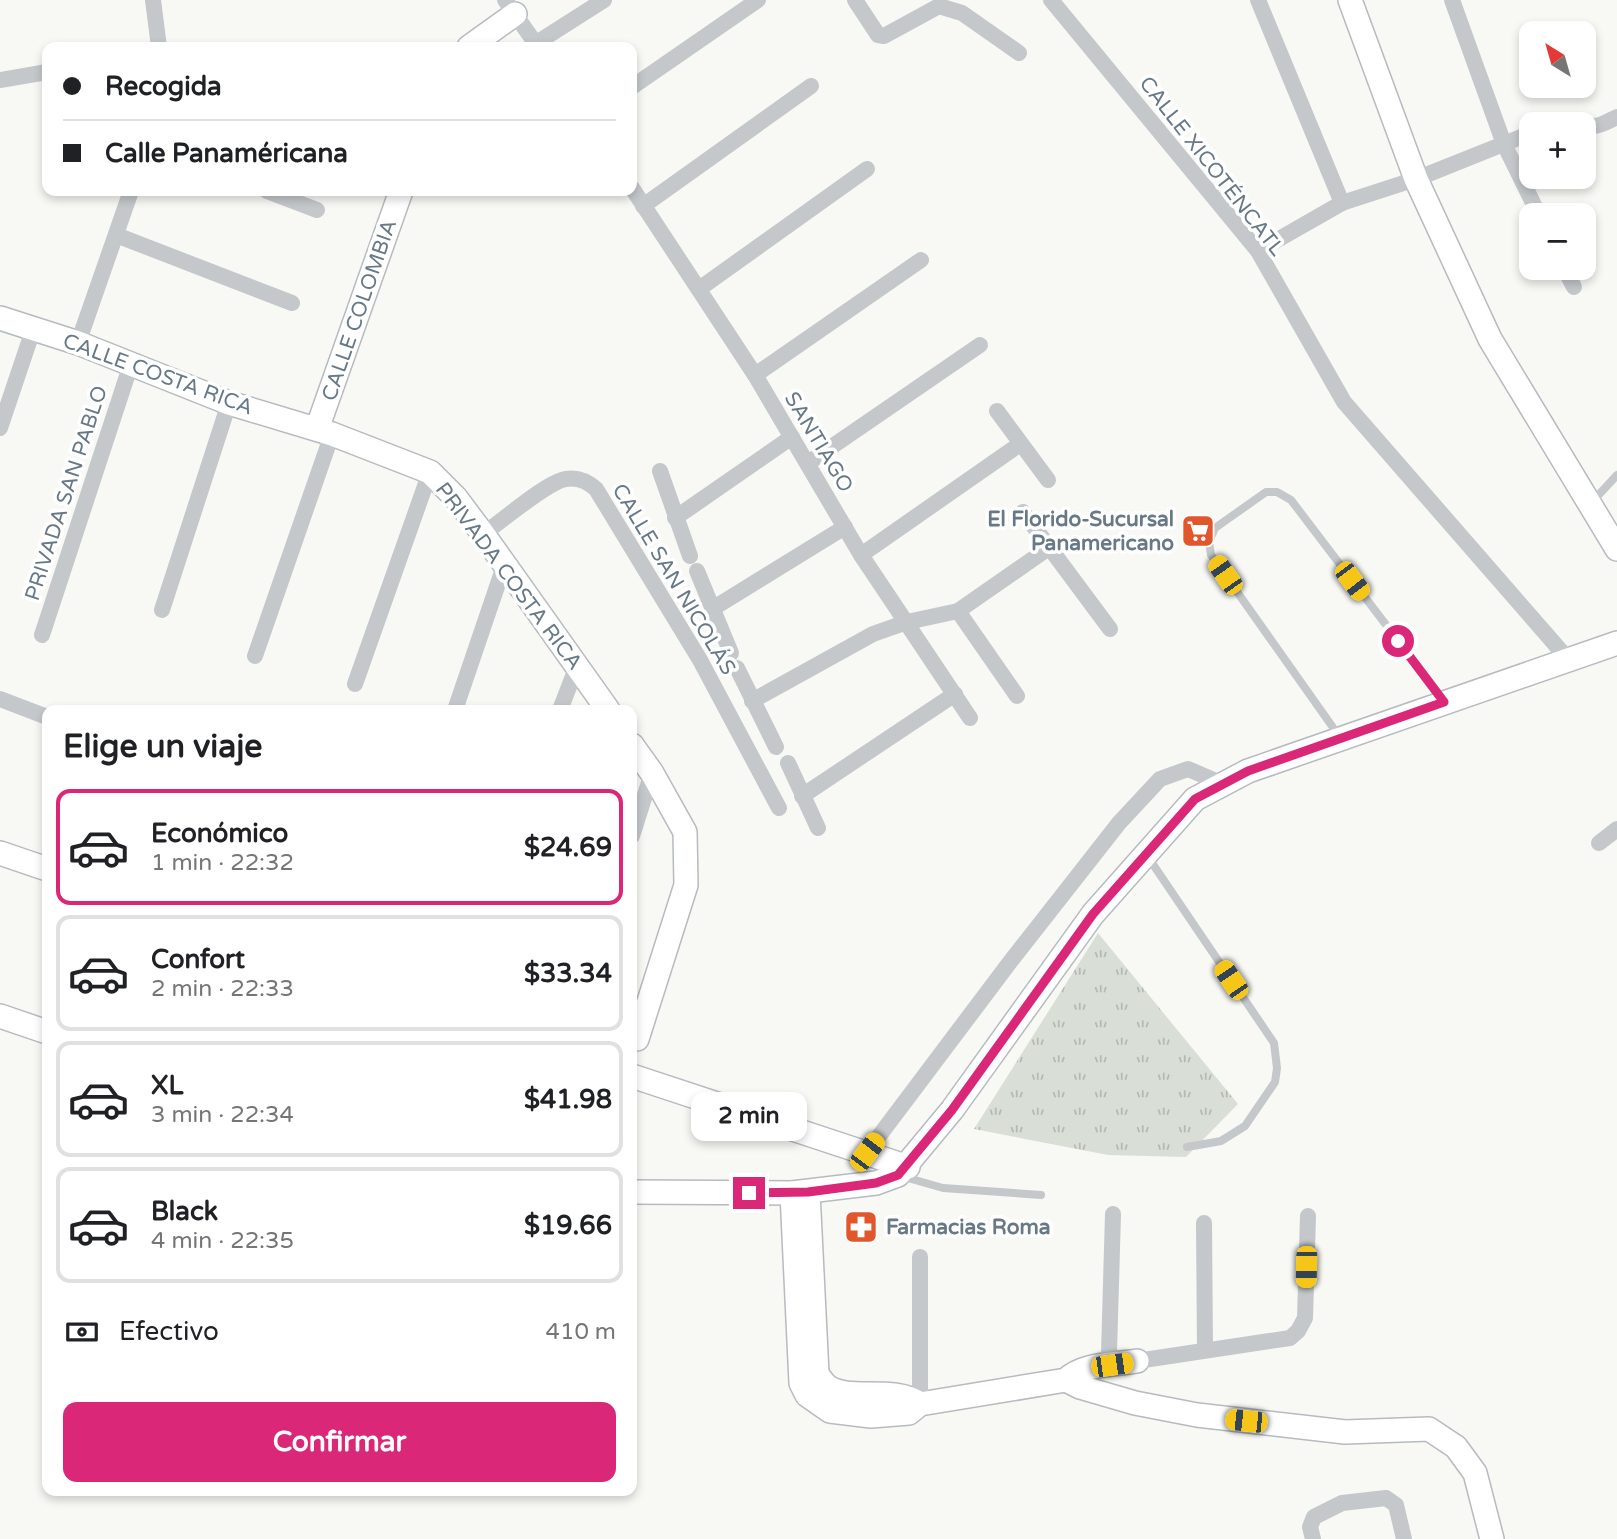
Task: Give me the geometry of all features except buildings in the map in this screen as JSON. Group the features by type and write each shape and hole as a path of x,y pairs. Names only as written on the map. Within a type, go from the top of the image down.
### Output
{"street":[{"path":"153,0 158,42"},
{"path":"542,42 604,0"},
{"path":"637,83 758,0"},
{"name":"CALLE XICOTÉNCATL","path":"1051,0 1258,251 1344,402 1567,658"},
{"path":"1258,0 1342,203"},
{"path":"1350,0 1416,179 1490,339 1617,549"},
{"path":"1452,0 1504,144 1533,203"},
{"path":"855,1 878,35 891,33 939,6 962,13 1020,53"},
{"path":"474,42 510,7 533,42"},
{"path":"0,80 42,73"},
{"path":"643,206 811,86"},
{"path":"1596,125 1617,117"},
{"path":"1258,251 1342,203 1416,179 1519,138"},
{"path":"699,289 867,170"},
{"path":"78,344 129,196"},
{"path":"280,196 317,210"},
{"name":"CALLE COLOMBIA","path":"325,431 399,196"},
{"name":"SANTIAGO","path":"637,196 755,374 861,555 970,718"},
{"path":"116,236 292,303"},
{"path":"755,374 920,260"},
{"path":"1570,280 1574,287"},
{"name":"CALLE COSTA RICA","path":"0,318 78,344 229,403 325,431"},
{"path":"0,428 33,330"},
{"path":"808,463 980,345"},
{"name":"PRIVADA SAN PABLO","path":"42,635 131,364"},
{"path":"162,610 229,403"},
{"path":"997,411 1048,480"},
{"path":"255,656 325,431"},
{"name":"PRIVADA COSTA RICA","path":"325,431 430,472 456,498 483,534 604,705"},
{"path":"675,517 792,437"},
{"path":"861,555 1020,444"},
{"path":"660,471 690,556"},
{"path":"355,684 430,472"},
{"name":"CALLE SAN NICOLÁS","path":"483,534 549,486 563,479 579,478 596,489 700,660 779,808"},
{"path":"1023,512 1110,629"},
{"path":"712,609 845,527"},
{"path":"752,701 873,634 907,622 958,611 1050,547"},
{"path":"457,705 504,566"},
{"path":"697,571 752,701 776,747"},
{"path":"958,611 1017,696"},
{"path":"637,1192 800,1193 876,1183 903,1171 952,1110 1093,914 1195,799 1248,771 1567,658 1617,643"},
{"path":"562,705 577,666"},
{"path":"802,796 955,694"},
{"path":"0,699 42,715"},
{"path":"637,752 685,832 686,885 637,1039"},
{"path":"788,763 818,828"},
{"path":"867,1152 1110,834 1160,779 1188,769 1223,784"},
{"path":"637,820 652,773"},
{"path":"1599,843 1617,829"},
{"path":"0,853 42,867"},
{"path":"0,1016 42,1030"},
{"path":"637,1078 867,1152 903,1171"},
{"path":"800,1193 809,1378 849,1393 908,1396 920,1404 1066,1380 1080,1387 1135,1403 1197,1415 1345,1432 1429,1429 1456,1447 1475,1473 1492,1539"},
{"path":"1112,1365 1109,1353 1113,1213"},
{"path":"1066,1380 1073,1372 1290,1338 1298,1331 1305,1318 1308,1216"},
{"path":"1204,1223 1205,1350"},
{"path":"920,1257 920,1404"},
{"path":"1313,1539 1310,1527 1314,1517 1342,1503 1386,1498 1396,1505 1404,1539"}],"lane":[{"path":"1590,504 1617,475"},
{"path":"1340,738 1211,555 1209,542 1215,527 1266,492 1278,492 1291,500 1444,702"},
{"path":"1146,854 1274,1043 1277,1068 1275,1082 1245,1126 1221,1141 1187,1147"},
{"path":"903,1171 943,1188 1041,1195"}],"green space":[{"path":"1098,933 1238,1104 1186,1157 1108,1155 974,1129"}],"place":[{"name":"El Florido-Sucursal Panamericano","path":"1198,531"},
{"name":"Farmacias Roma","path":"861,1227"}],"route":[{"path":"749,1193 808,1192 876,1183 887,1181 908,1167 1093,914 1195,799 1248,771 1444,702 1398,641"}]}
